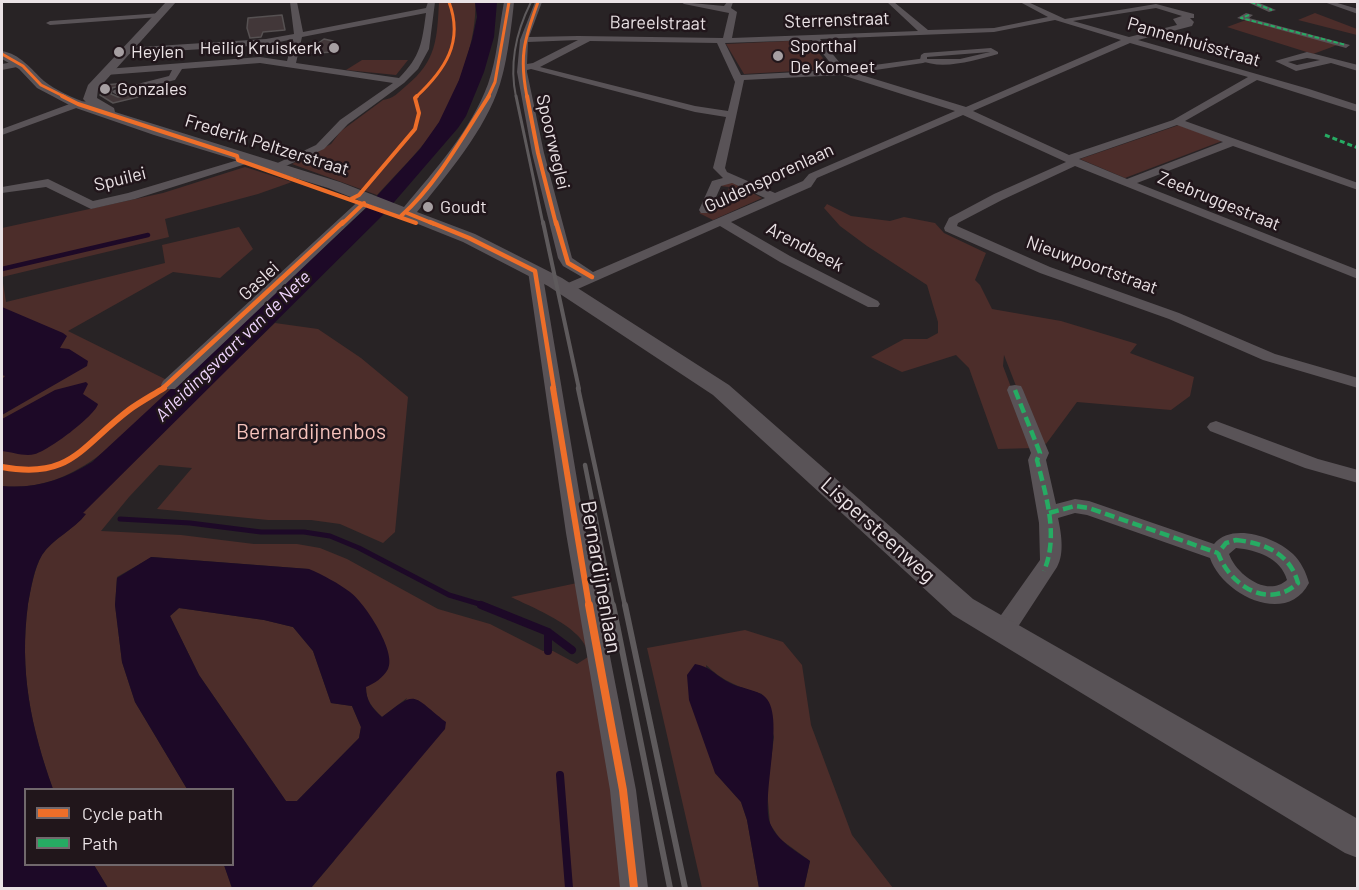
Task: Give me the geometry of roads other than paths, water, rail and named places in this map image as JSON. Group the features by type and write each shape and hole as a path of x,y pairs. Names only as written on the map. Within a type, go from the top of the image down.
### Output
{"street":[{"path":"2,132 85,100 106,72 171,2"},
{"path":"291,65 298,36 292,2"},
{"path":"398,209 473,124 490,94 495,82 509,2"},
{"name":"Spoorweglei","path":"538,2 524,40 538,153 565,258 568,263 592,277"},
{"path":"684,2 729,5 733,12 723,40 740,82 719,168 723,174 732,179 775,198"},
{"path":"890,2 926,33"},
{"name":"Pannenhuisstraat","path":"1023,2 1059,20 1358,109"},
{"path":"1251,2 1272,10"},
{"path":"1328,2 1358,12"},
{"path":"125,51 266,42 430,6 423,53 415,67 400,81 344,122 320,147 275,167"},
{"name":"Sterrenstraat","path":"723,40 994,30 1156,6 1198,16"},
{"path":"50,23 159,15"},
{"path":"1242,18 1346,45"},
{"name":"Guldensporenlaan","path":"592,277 807,184 813,176 1129,40 1182,25"},
{"path":"814,37 843,72"},
{"name":"Bareelstraat","path":"528,67 588,39"},
{"name":"Bareelstraat","path":"524,40 723,40"},
{"path":"1332,60 1296,68 1279,61 1315,56 1358,41"},
{"path":"260,60 266,42"},
{"path":"739,78 843,72 923,60 938,63 996,53 991,50 956,51 924,55 923,60"},
{"name":"Frederik Peltzerstraat","path":"2,54 19,64 41,85 85,100 114,116 248,160 334,185 398,209"},
{"path":"1315,56 1358,68"},
{"path":"106,72 260,60 400,81"},
{"path":"2,67 19,64"},
{"path":"117,92 172,78 179,66"},
{"path":"528,67 670,103 717,114 732,115"},
{"name":"Zeebruggestraat","path":"843,72 965,111 1126,183 1358,275"},
{"path":"1072,160 1177,122 1255,77"},
{"path":"1177,122 1358,187"},
{"path":"1126,183 1233,142"},
{"name":"Spuilei","path":"2,190 33,184 55,184 91,205 131,196 248,160"},
{"name":"Nieuwpoortstraat","path":"1072,160 953,221 950,228 1045,270 1174,316 1269,357 1358,383"},
{"path":"705,210 716,184 732,179"},
{"name":"Gaslei","path":"169,385 371,199"},
{"name":"Lispersteenweg","path":"398,209 469,238 535,271 721,390 963,607 1358,840"},
{"name":"Arendbeek","path":"720,221 785,259 873,304"},
{"name":"Bernardijnenlaan","path":"535,271 570,501 623,790 634,888"},
{"path":"566,289 592,277"},
{"path":"1002,632 1050,561 1049,513 1037,460 1040,453 1015,390"},
{"path":"1216,427 1312,464 1358,477"},
{"path":"1049,513 1075,506 1089,508 1218,553"}],"water":[{"name":"Afleidingsvaart van de Nete","path":"475,2 497,2 494,37 484,72 466,116 458,128 383,215 83,513 86,514 76,525 47,549 39,560 28,604 26,676 33,721 53,788 24,788 24,866 95,866 108,888 2,888 2,486 26,486 48,482 70,474 92,462 364,210 420,149 439,122 459,80 477,17"},
{"path":"2,307 63,333 67,336 60,348 69,349 88,361 87,366 2,415 2,379 5,376 2,375"},
{"path":"86,382 88,384 83,394 98,404 80,424 50,447 35,454 23,455 2,451 2,419 55,390"},
{"path":"151,557 309,569 350,592 364,606 384,640 390,661 388,669 378,680 366,687 368,700 375,710 382,717 402,702 414,699 420,701 446,722 445,729 311,888 232,888 224,866 234,866 234,788 186,788 135,702 122,662 115,605 117,578","holes":["179,608 264,620 293,627 313,651 331,703 352,706 361,727 359,738 297,801 286,801 199,675 170,616"]},
{"path":"695,664 705,667 730,683 761,694 769,702 774,733 768,792 770,823 782,840 810,861 804,888 759,888 747,820 741,802 715,773 689,700 687,675"}],"waterway":[{"path":"2,269 148,235"},
{"path":"120,519 190,523 261,532 304,532 330,536 359,548 449,595 486,606"},
{"path":"481,605 548,632"},
{"path":"548,632 572,650"},
{"path":"548,632 548,651"},
{"path":"560,775 569,888"}],"railway":[{"path":"516,97 513,72 515,48 521,25 531,2"},
{"path":"516,96 543,224"},
{"path":"543,222 579,389"},
{"path":"578,388 625,606"},
{"path":"585,465 613,606"},
{"path":"613,605 670,888"},
{"path":"625,605 685,888"}],"place":[{"name":"Heilig Kruiskerk","path":"334,48"},
{"name":"Heylen","path":"119,52"},
{"name":"Sporthal De Komeet","path":"778,56"},
{"name":"Gonzales","path":"105,89"},
{"name":"Goudt","path":"428,207"}],"park label":[{"name":"Bernardijnenbos","path":"311,432"}]}
